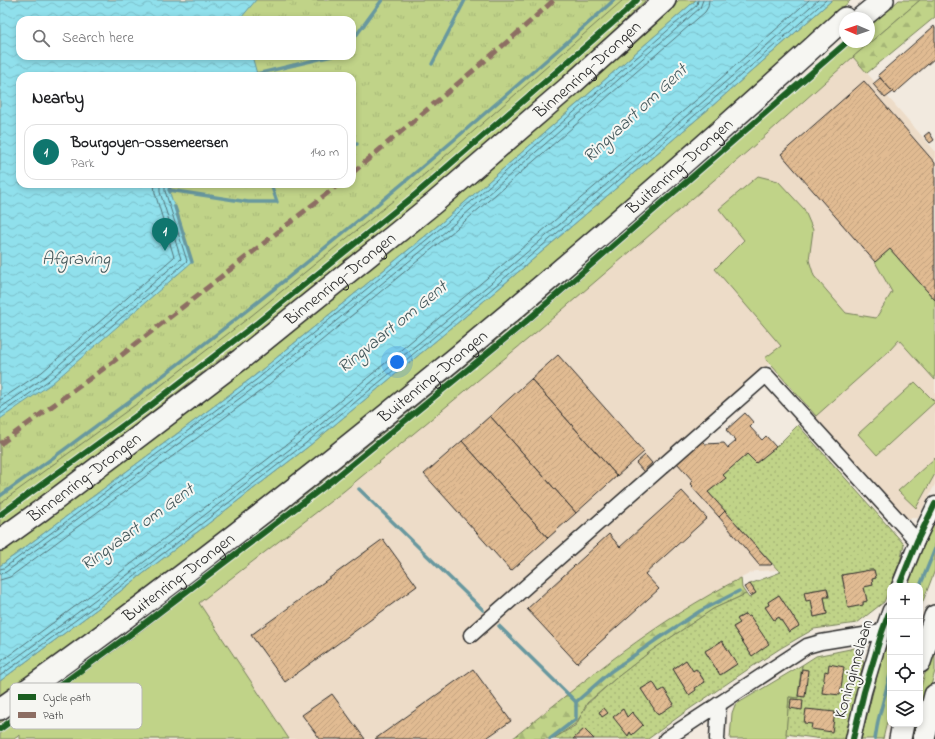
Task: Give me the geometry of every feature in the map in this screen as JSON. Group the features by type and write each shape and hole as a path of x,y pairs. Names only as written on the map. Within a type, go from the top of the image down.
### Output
{"highway":[{"name":"Binnenring-Drongen","path":"0,540 241,359 434,203 566,90 665,0"},
{"name":"Buitenring-Drongen","path":"852,12 865,0"},
{"path":"868,12 883,0"},
{"name":"Buitenring-Drongen","path":"36,683 161,592 320,469 431,379 647,196 839,24"},
{"path":"821,40 839,32"},
{"path":"922,655 935,616"},
{"path":"924,739 935,695"},
{"name":"Buitenring-Drongen","path":"0,709 10,702"},
{"path":"900,739 902,727"}],"street":[{"path":"471,635 766,375 917,541"},
{"path":"900,583 917,541 935,504"},
{"name":"Koninginnelaan","path":"853,739 864,692 887,618"},
{"path":"666,739 808,646 821,642 882,632"},
{"path":"717,739 719,704"}],"shaded area":[{"path":"853,57 935,151 935,484 918,518 905,518 769,364 667,452 778,570 755,571 678,614 621,653 512,739 289,739 199,603 344,491 748,151"}],"green space":[{"path":"0,0 623,0 410,187 251,316 142,400 0,503"},
{"path":"295,0 646,0 540,102 243,347 228,353 0,529 0,419 346,188 356,188 356,72 352,72 352,60 356,60 356,16 341,16"},
{"path":"679,0 696,0 440,224 253,377 0,566 0,549"},
{"path":"832,0 851,0 718,121 509,304 319,459 114,616 21,683 10,683 10,691 0,698 0,681 105,603 309,446 497,290 711,107"},
{"path":"899,0 920,0 875,38 875,22"},
{"path":"920,0 935,0 935,17 867,73 853,57 864,48 875,48 875,38"},
{"path":"845,48 864,48 748,151 534,334 344,491 199,603 289,739 20,739 20,735 14,739 0,739 0,733 10,726 10,729 142,729 142,683 69,683 132,638 336,480 523,329"},
{"path":"758,176 778,181 804,209 813,230 809,260 814,276 846,313 876,318 892,292 875,262 890,249 935,300 935,380 899,340 889,351 816,416 765,358 781,346 715,269 744,240 719,209"},
{"path":"593,258 376,439 228,556 153,613 56,683 45,683 582,264"},
{"path":"915,382 935,402 877,455 858,434"},
{"path":"798,425 904,544 900,562 892,583 887,583 887,594 884,602 857,623 814,629 781,648 688,710 648,739 594,739 584,729 573,739 553,739 576,725 587,704 615,679 651,651 713,609 746,594 749,598 756,593 750,584 781,572 708,492 725,478 723,475 747,454 756,463 776,447","holes":["874,570 876,578 872,579 873,585 864,587 867,601 863,602 863,605 848,608 842,575","827,588 829,596 824,597 827,614 814,617 811,600 806,600 804,592","779,595 799,626 789,632 779,617 774,620 766,608 769,605 768,602","746,614 748,617 750,616 768,644 752,656 733,627 740,623 738,618","722,641 737,664 721,675 705,652","686,660 693,671 697,669 705,682 695,688 696,690 689,695 673,669","653,682 659,692 664,689 674,704 658,714 641,689","622,709 627,717 633,713 643,725 632,735 630,732 628,735 614,717"]},
{"path":"935,458 935,474 916,508 898,491"},
{"path":"935,520 935,570 923,601 923,583 908,583 922,546"},
{"path":"741,578 742,588 746,594 713,609 651,651 587,703 575,724 553,739 512,739 622,652 680,613"},
{"path":"935,640 935,671 923,714 923,680"},
{"path":"887,642 887,722 883,739 861,739"},
{"path":"855,648 864,661 845,739 822,739 786,734 789,697 798,698 802,665 816,656"},
{"path":"802,665 798,698 789,697 786,739 730,739 732,713 735,705"},
{"path":"10,710 10,716 0,723 0,718"},
{"path":"910,727 920,727 918,739 908,739"}],"water":[{"name":"Afgraving","path":"0,0 256,0 243,16 16,16 16,60 253,60 256,72 16,72 16,188 169,188 192,262 51,384 0,419"},
{"name":"Ringvaart om Gent","path":"696,0 832,0 711,107 497,290 309,446 105,603 0,681 0,566 253,377 440,224"}],"building":[{"path":"934,26 935,58 894,94 878,75"},
{"path":"880,78 893,92 885,98 873,84"},
{"path":"864,81 935,163 935,300 890,249 875,262 781,154"},
{"path":"929,132 934,140 930,143 924,136"},
{"path":"558,355 644,452 617,476 531,379"},
{"path":"531,379 617,476 576,513 490,416"},
{"path":"745,413 754,423 750,427 762,440 766,436 776,447 756,463 747,454 723,475 726,478 708,492 725,511 719,517 692,487 693,486 690,483 693,481 677,463 702,441 705,444 724,443 728,448 736,441 726,430"},
{"path":"490,416 576,513 548,538 462,441"},
{"path":"462,441 548,538 511,571 424,474"},
{"path":"645,455 652,463 643,471 636,463"},
{"path":"682,491 707,518 645,574 659,589 577,663 527,609 609,534 620,547"},
{"path":"725,511 772,564 771,565 759,565 719,517"},
{"path":"383,539 417,586 285,682 251,635"},
{"path":"874,570 876,578 872,579 873,585 864,587 867,601 863,602 863,605 848,608 842,575"},
{"path":"750,584 756,593 750,596 744,587"},
{"path":"827,588 829,597 824,597 827,614 814,617 811,600 806,601 804,592"},
{"path":"779,595 799,626 789,632 779,617 774,620 765,607 769,605 768,602"},
{"path":"746,614 748,617 750,616 769,644 752,656 733,627 740,623 737,619"},
{"path":"722,641 737,664 720,675 705,651"},
{"path":"686,660 693,671 696,669 705,682 695,688 696,690 689,695 673,669"},
{"path":"829,664 844,667 840,695 822,693 825,671 828,672"},
{"path":"473,669 511,721 485,739 375,739"},
{"path":"802,669 808,670 805,697 798,696"},
{"path":"653,682 659,692 664,689 674,704 658,715 641,689"},
{"path":"332,694 365,739 320,739 302,715"},
{"path":"791,699 803,700 802,710 790,708"},
{"path":"604,708 608,713 602,717 599,712"},
{"path":"623,709 627,717 632,712 643,725 632,735 630,732 628,736 613,717"},
{"path":"806,709 835,712 832,732 811,729 812,724 804,723"},
{"path":"584,729 594,739 573,739"}],"waterway":[{"path":"356,36 382,0"},
{"path":"432,64 465,0"},
{"path":"0,496 191,354 316,255 438,154 614,0"},
{"path":"265,72 315,60"},
{"path":"170,188 170,192"},
{"path":"169,190 248,202 277,202 272,188"},
{"path":"175,207 192,262"},
{"path":"359,489 483,610"},
{"path":"921,583 935,549"},
{"path":"499,626 576,702 610,672 656,640 700,611 739,591"},
{"path":"875,739 887,686"},
{"path":"550,739 576,719 576,702"}],"marked path":[{"path":"356,170 513,37 554,0"},
{"path":"0,444 114,361 334,188"}],"cycle path":[{"path":"0,515 147,408 257,323 416,194 637,0"},
{"path":"63,683 128,636 334,479 523,324 840,48"},
{"path":"900,583 917,541 935,504"},
{"path":"853,739 864,692 887,618"},
{"path":"0,729 10,722"}],"place":[{"name":"Bourgoyen-Ossemeersen","path":"165,251"}]}
